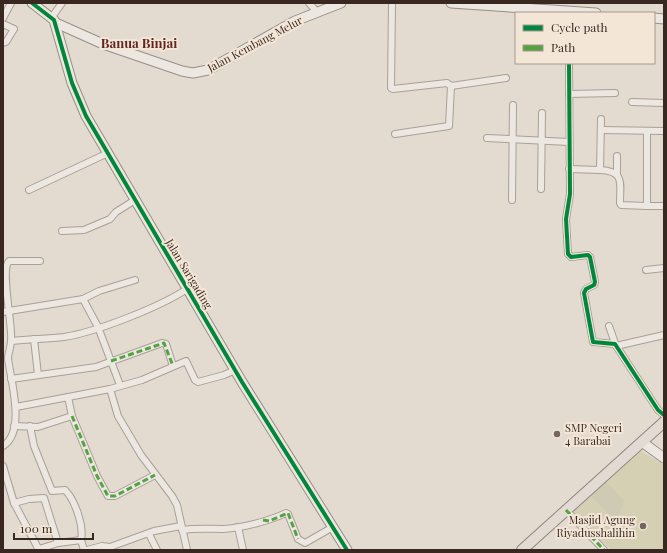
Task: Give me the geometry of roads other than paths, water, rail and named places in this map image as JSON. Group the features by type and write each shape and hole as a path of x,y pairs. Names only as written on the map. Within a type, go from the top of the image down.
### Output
{"main road":[{"path":"522,550 664,422"}],"street":[{"path":"3,18 12,3"},
{"path":"32,3 54,20 62,3"},
{"path":"308,3 316,12"},
{"name":"Jalan Kembang Melur","path":"54,20 103,44 182,71 193,73 208,70 296,21 341,3"},
{"path":"392,3 390,88 393,89 446,83 451,86 506,78"},
{"path":"451,3 559,7 569,12"},
{"name":"Jalan Sarigading","path":"54,20 72,83 86,116 235,370 347,550"},
{"path":"3,24 14,30 6,42 3,43"},
{"path":"569,64 570,194 566,219 568,254 571,257 589,255 595,281 594,285 586,289 584,293 592,340 595,343 613,344 616,346 664,335"},
{"path":"395,134 449,126 451,86"},
{"path":"569,94 615,93"},
{"path":"632,102 664,103"},
{"path":"512,200 513,105"},
{"path":"541,190 540,141 542,113"},
{"path":"600,170 601,119"},
{"path":"601,130 664,131"},
{"path":"647,131 647,206"},
{"path":"487,138 569,142"},
{"path":"29,190 108,153"},
{"path":"617,156 617,174"},
{"path":"570,169 611,170 617,174 620,178 620,204 664,206"},
{"path":"62,231 84,230 110,220 116,212 135,200"},
{"path":"3,446 11,437 16,408 6,358 12,340 4,298 4,278 7,262 40,261"},
{"path":"646,270 664,268"},
{"path":"6,312 83,299 99,291 135,280"},
{"path":"12,340 63,337 83,333 130,316 187,288"},
{"path":"83,299 98,327 120,385"},
{"path":"609,326 616,346 654,404 664,415"},
{"path":"34,339 38,375"},
{"path":"11,379 96,367 164,343 173,366"},
{"path":"16,408 142,380 184,361 188,362 195,380 198,382 224,375 235,370"},
{"path":"110,388 118,416 155,475 172,496 177,505 186,550"},
{"path":"68,397 72,416 96,476 108,496 115,496 155,475"},
{"path":"14,426 38,426 72,416"},
{"path":"30,426 34,446 52,491 65,490 73,502 82,530 84,550"},
{"path":"642,442 664,458"},
{"path":"3,466 14,503 39,549 58,543 82,540"},
{"path":"14,503 29,499 44,498 58,543"},
{"path":"566,510 604,550"},
{"path":"88,550 102,546 110,547 154,531 181,528 238,527 263,520 269,521 288,513 298,539 305,543 333,527"},
{"path":"238,527 243,550"},
{"path":"149,534 157,550"}],"place":[{"name":"SMP Negeri 4 Barabai","path":"557,434"},
{"name":"Masjid Agung Riyadusshalihin","path":"643,526"}],"district":[{"name":"Banua Binjai","path":"139,43"}]}
